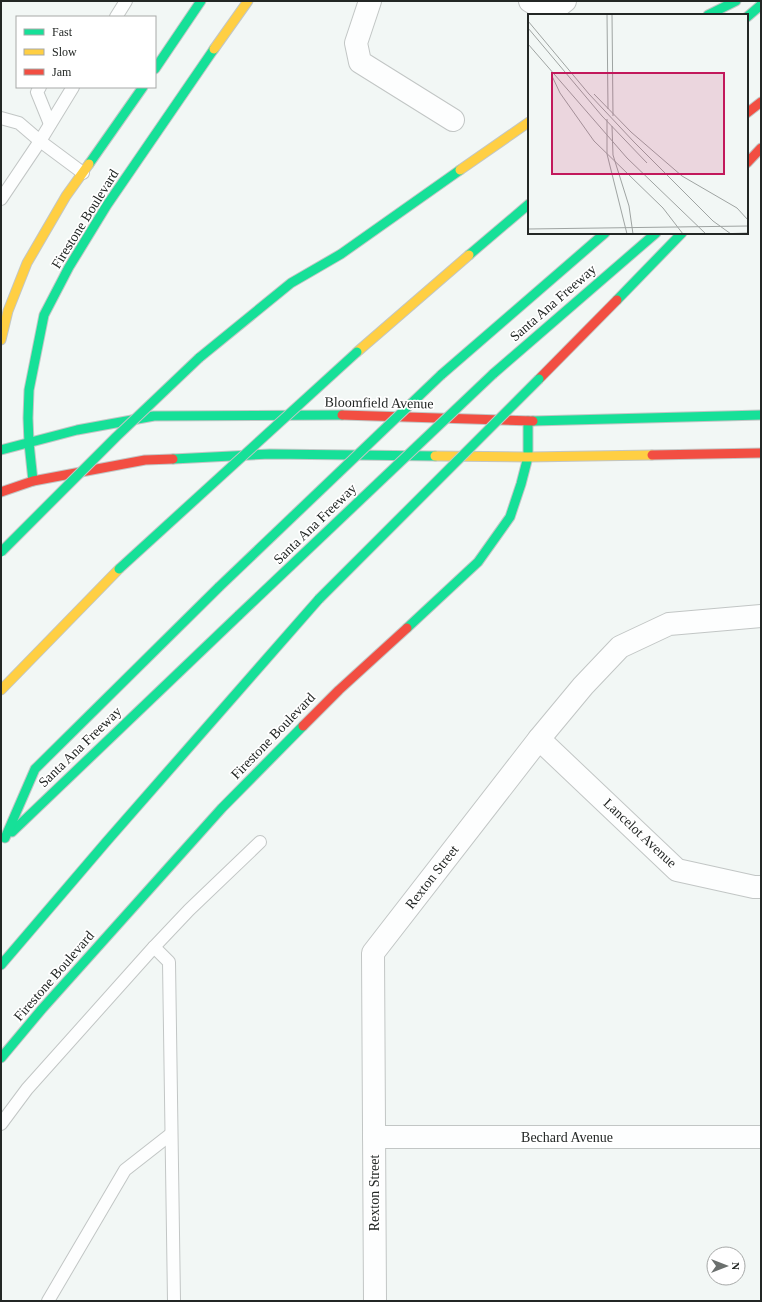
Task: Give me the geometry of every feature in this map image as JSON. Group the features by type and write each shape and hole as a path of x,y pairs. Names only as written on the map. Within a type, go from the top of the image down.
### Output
{"main road":[{"path":"156,68 201,1"},
{"name":"Firestone Boulevard","path":"33,481 29,443 29,390 44,315 70,267 107,205 192,79 248,1"},
{"path":"710,14 736,1"},
{"path":"748,16 761,5"},
{"name":"Firestone Boulevard","path":"1,340 8,310 28,263 66,196 84,173 142,88"},
{"path":"748,112 761,102"},
{"path":"1,552 116,436 199,358 291,284 341,254 528,123"},
{"path":"748,155 761,145"},
{"path":"748,162 761,148"},
{"path":"1,690 119,569 357,352 528,205"},
{"path":"3,840 35,769 219,587 441,375 604,234"},
{"name":"Santa Ana Freeway","path":"3,840 493,374 655,234"},
{"path":"1,966 112,835 319,599 539,379 681,234"},
{"name":"Bloomfield Avenue","path":"1,450 77,430 154,416 334,415 528,421 761,415"},
{"name":"Firestone Boulevard","path":"1,1058 42,1009 222,808 339,690 478,562 510,517 528,457 528,421"},
{"path":"1,492 33,481 145,460 161,459 270,454 528,457 761,453"}],"street":[{"path":"370,1 356,43 360,62 453,120"},
{"path":"530,1 550,13 565,1"},
{"name":"Rexton Street","path":"375,1301 373,953 539,739 582,686 620,647 669,624 761,616"},
{"name":"Lancelot Avenue","path":"539,739 677,870 754,887 761,887"},
{"name":"Bechard Avenue","path":"374,1137 761,1137"}],"lane":[{"path":"117,16 126,1"},
{"path":"39,88 37,92 50,124"},
{"path":"1,199 40,141 72,88"},
{"path":"1,118 19,123 40,141 84,173"},
{"path":"1,1124 27,1089 154,947 189,910 260,842"},
{"path":"154,947 169,962 174,1301"},
{"path":"48,1301 125,1170 171,1134"}],"traffic: fast":[{"path":"156,68 201,1"},
{"path":"710,14 736,1"},
{"path":"748,16 761,5"},
{"path":"33,481 29,443 29,390 44,315 69,267 107,205 214,49"},
{"path":"89,164 142,88"},
{"path":"199,358 291,283 341,254 460,170"},
{"path":"469,255 528,205"},
{"path":"441,375 604,234"},
{"path":"493,374 655,234"},
{"path":"617,300 681,234"},
{"path":"119,569 357,352"},
{"path":"1,552 116,437 199,358"},
{"path":"239,615 493,374"},
{"path":"219,587 441,375"},
{"path":"319,599 539,379"},
{"path":"1,450 77,430 154,416 342,415"},
{"path":"533,421 761,415"},
{"path":"407,628 478,562 510,517 528,457 528,421"},
{"path":"173,459 270,454 435,456"},
{"path":"5,838 35,769 219,587"},
{"path":"1,965 107,841 319,599"},
{"path":"12,832 239,615"},
{"path":"1,1058 42,1009 222,808 303,726"}],"traffic: slow":[{"path":"214,49 248,1"},
{"path":"460,170 528,123"},
{"path":"1,340 8,311 27,263 66,196 89,164"},
{"path":"357,352 469,255"},
{"path":"435,456 528,457 652,455"},
{"path":"1,690 119,569"}],"traffic: jam":[{"path":"748,112 761,102"},
{"path":"748,162 761,148"},
{"path":"539,379 617,300"},
{"path":"342,415 533,421"},
{"path":"652,455 761,453"},
{"path":"1,492 33,481 145,460 173,459"},
{"path":"303,726 339,690 407,628"}]}
